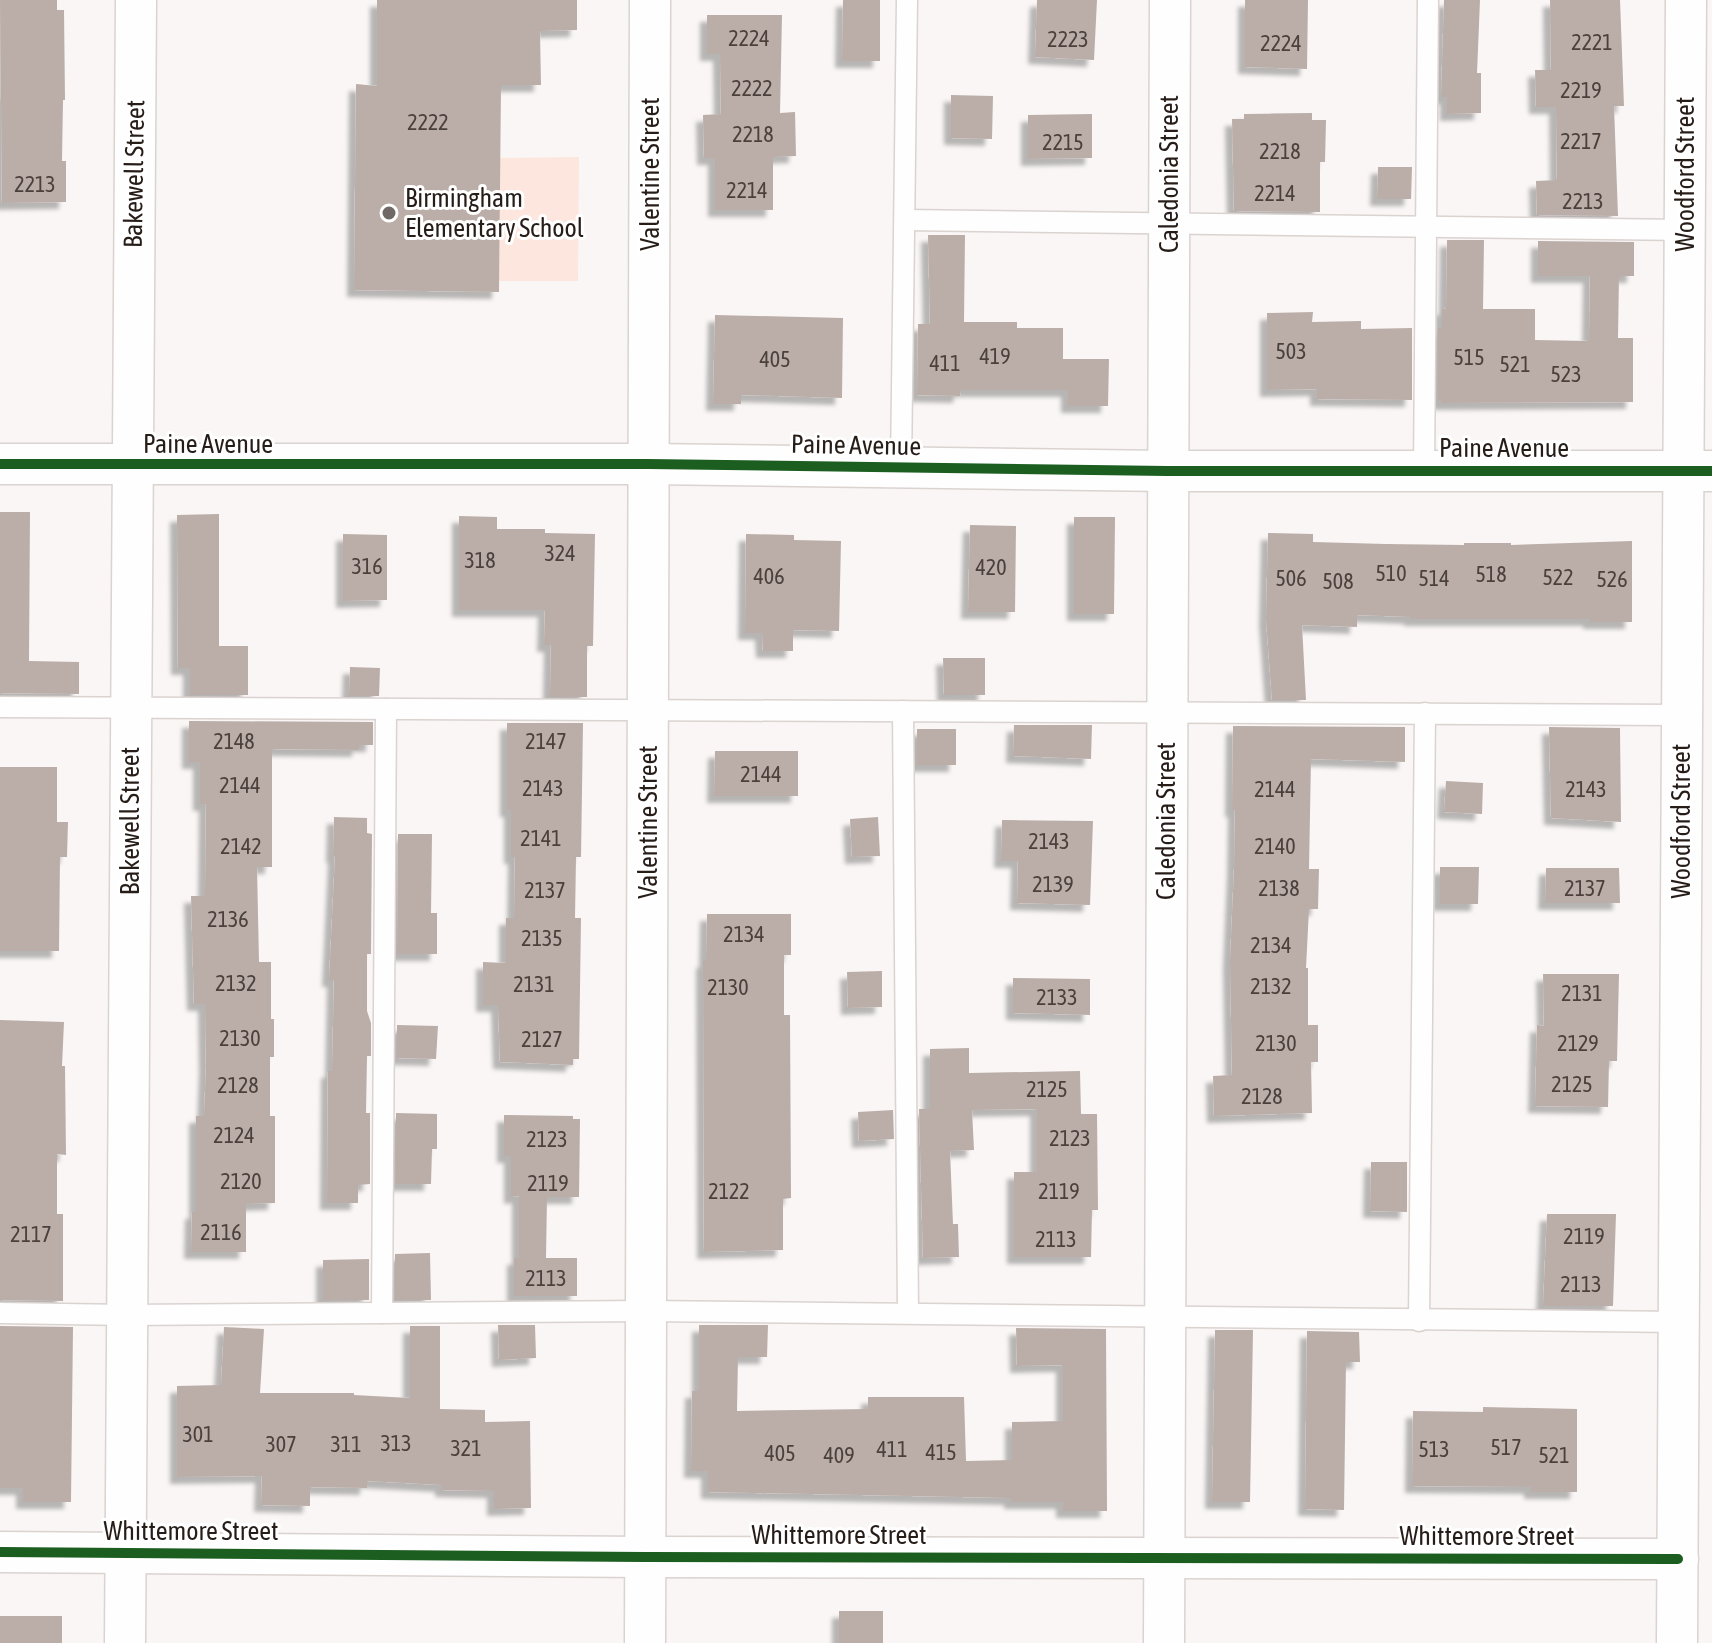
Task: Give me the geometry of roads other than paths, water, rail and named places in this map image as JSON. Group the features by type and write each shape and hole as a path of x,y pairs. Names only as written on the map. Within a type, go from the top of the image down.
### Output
{"street":[{"name":"Bakewell Street","path":"125,1643 136,0"},
{"name":"Valentine Street","path":"645,1643 650,0"},
{"name":"Caledonia Street","path":"1164,1643 1170,0"},
{"name":"Woodford Street","path":"1677,1643 1682,715 1698,470 1685,230 1686,0"},
{"name":"Paine Avenue","path":"0,464 648,464 1167,471 1698,470"},
{"name":"Whittemore Street","path":"0,1552 1678,1559"}],"lane":[{"path":"901,467 907,0"},
{"path":"1424,470 1428,0"},
{"path":"905,220 1685,230"},
{"path":"0,707 1682,715"},
{"path":"382,1313 386,709"},
{"path":"903,711 908,1313"},
{"path":"1419,1321 1425,713"},
{"path":"0,1313 646,1311 1679,1322"}],"place":[{"name":"Birmingham Elementary School","path":"389,213"}]}
